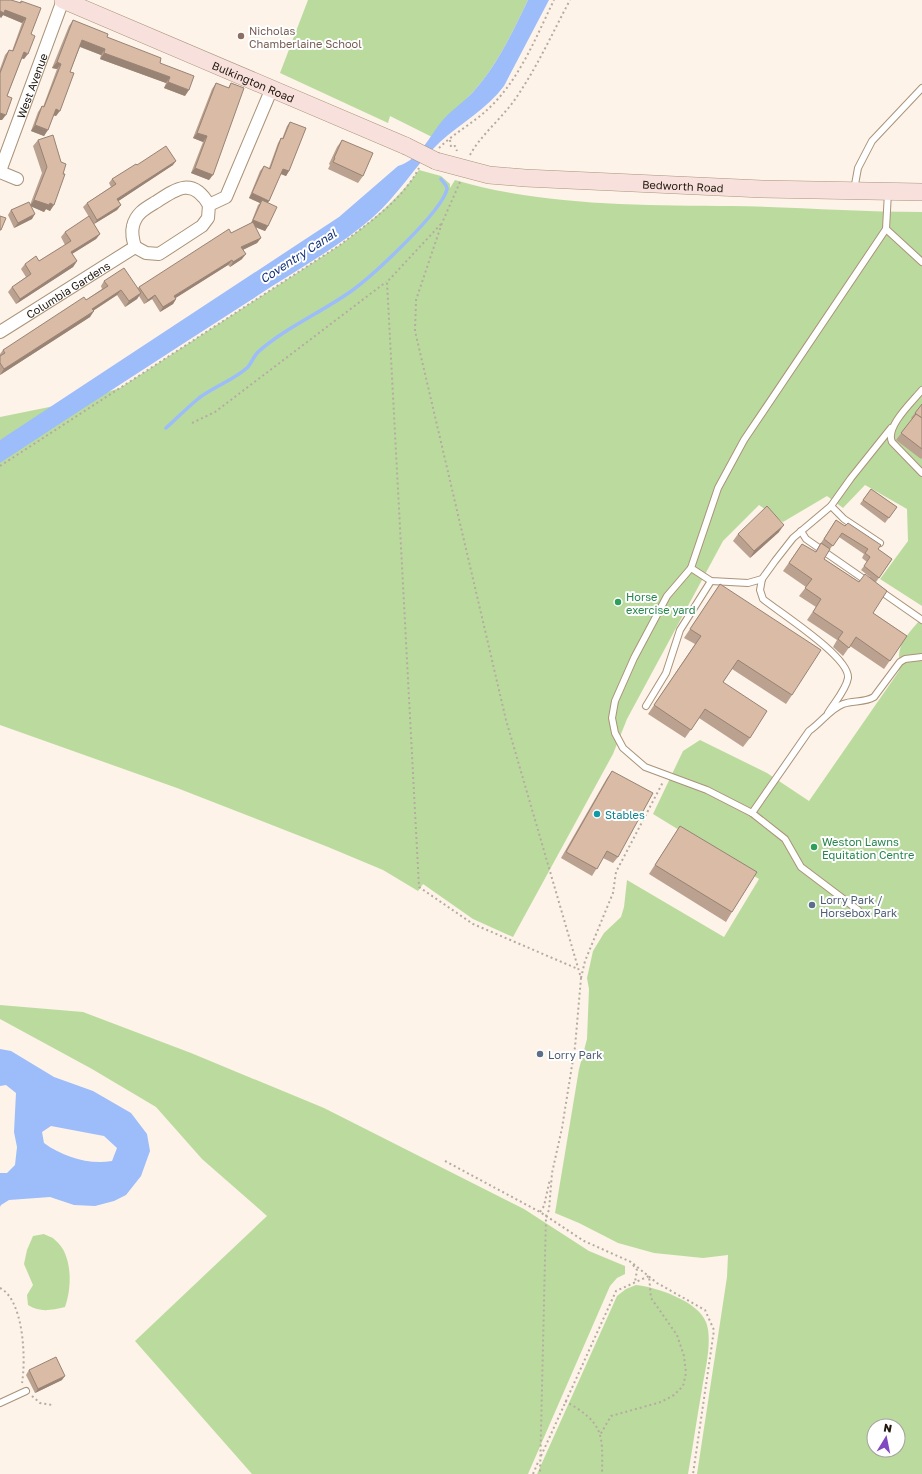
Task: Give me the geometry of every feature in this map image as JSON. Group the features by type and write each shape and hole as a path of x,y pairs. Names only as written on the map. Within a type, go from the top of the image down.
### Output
{"main road":[{"name":"Bulkington Road","path":"63,0 406,146 439,158"},
{"name":"Bedworth Road","path":"439,158 466,164 489,175 525,178 854,192 922,192"}],"street":[{"name":"West Avenue","path":"0,172 63,0"},
{"path":"210,205 226,197 272,88"},
{"path":"0,172 17,179"},
{"path":"177,188 191,189 199,193 210,205 208,218 202,226 159,254 146,253 135,247 132,232 133,224 140,212 177,188"},
{"name":"Columbia Gardens","path":"0,332 135,247"}],"lane":[{"path":"854,192 858,168 872,141 922,88"},
{"path":"858,910 801,866 785,839 752,813 707,790 645,767 623,748 614,733 612,718 615,700 638,651 667,596 691,568 718,488 744,440 886,229 888,192"},
{"path":"886,229 922,262"},
{"path":"752,813 809,732 820,724 827,715 848,678 846,668 836,655 763,599 760,590 762,579 793,538 831,506 850,478 922,390"},
{"path":"891,428 890,438 892,442 922,473"},
{"path":"831,506 844,518 880,543"},
{"path":"801,531 806,539 922,620"},
{"path":"691,568 711,581 748,583 762,579"},
{"path":"646,706 666,673 680,630 711,581"},
{"path":"827,715 843,704 869,700 874,697 900,662 905,659 922,657"},
{"path":"0,1403 26,1391"}],"path":[{"path":"439,158 450,140 488,109 504,92 528,53 554,0"},
{"path":"570,0 518,95 506,112 476,143 466,164 442,223 416,300 415,331 506,720 581,978"},
{"path":"450,140 451,146 456,146 456,151 460,151"},
{"path":"0,466 340,245 371,221 398,196 420,168"},
{"path":"192,422 215,412 386,282 442,223"},
{"path":"386,282 419,887 473,924 578,969"},
{"path":"540,1212 544,1206 562,1128 574,1054 581,978 585,961 613,893 616,872 666,776"},
{"path":"445,1161 540,1212 584,1241 631,1262 657,1283 705,1310 714,1330 693,1474"},
{"path":"540,1474 546,1216 549,1210 552,1173"},
{"path":"631,1262 638,1270 635,1283"},
{"path":"533,1474 616,1292 649,1276"},
{"path":"600,1435 611,1416 661,1402 674,1395 684,1386 686,1373 684,1356 677,1335 651,1298 649,1276"},
{"path":"0,1288 6,1291 13,1301 21,1327 24,1374 22,1383 26,1391 40,1403 52,1405"},
{"path":"565,1401 589,1416 597,1426 603,1446 602,1474"}],"green space":[{"path":"308,0 528,0 504,48 490,71 473,92 447,118 432,137 390,116 388,123 280,73"},
{"path":"419,170 441,176 450,184 450,188 455,180 488,189 523,195 592,202 922,212 922,606 880,579 908,541 907,509 865,485 843,508 827,496 783,522 759,505 723,541 627,719 613,754 513,937 473,919 423,884 418,891 383,870 328,847 177,788 0,725 0,417 79,401 120,388 340,245 392,202"},
{"path":"922,617 922,1474 697,1474 727,1277 728,1255 703,1258 654,1253 618,1243 579,1223 555,1213 579,1069 587,1039 589,989 587,978 593,951 604,933 621,917 624,907 627,880 724,937 759,879 653,814 683,751 700,740 767,773 809,801 899,671 900,649 906,636"},
{"path":"0,1005 83,1012 191,1053 324,1108 524,1209 589,1251 625,1266 625,1274 617,1278 610,1286 528,1474 252,1474 135,1341 267,1216 202,1159 156,1107 92,1069 0,1019"},
{"path":"44,1234 54,1239 61,1246 68,1262 70,1281 65,1307 42,1310 28,1305 27,1295 33,1285 24,1264 27,1250 33,1236"},
{"path":"636,1285 665,1292 686,1302 702,1314 708,1329 708,1356 688,1474 537,1474 617,1296 626,1289"}],"water":[{"name":"Coventry Canal","path":"528,0 549,0 504,86 490,102 448,135 422,160 390,200 372,218 358,230 328,251 0,463 0,440 339,217 398,166 412,159 449,113 466,99 482,82 504,48"},
{"path":"0,1049 11,1051 54,1077 93,1091 131,1113 147,1134 150,1151 141,1176 126,1195 114,1201 95,1206 74,1205 50,1197 9,1200 0,1207 0,1173 7,1173 15,1165 17,1147 14,1132 16,1093 6,1085 0,1086","holes":["51,1126 104,1136 117,1148 112,1161 94,1162 76,1159 51,1148 44,1143 42,1132"]}],"building":[{"path":"0,0 11,0 21,3 21,1 41,8 31,34 35,36 28,54 24,52 7,96 12,98 6,115 0,113 0,73 9,50 13,51 26,18 5,10 4,13 0,11"},
{"path":"73,20 108,34 107,37 161,58 160,63 194,76 189,90 168,82 170,77 104,53 105,49 82,40 70,72 74,73 60,111 56,109 48,130 35,125 42,106 44,107 61,64 57,62"},
{"path":"216,83 229,88 231,83 244,88 213,175 195,168 207,136 197,133"},
{"path":"290,122 306,128 289,171 283,169 269,201 252,193 264,166 270,169 281,138 283,139"},
{"path":"53,135 61,162 66,164 63,174 65,174 54,205 50,203 49,205 34,200 47,167 38,140"},
{"path":"342,140 373,153 363,176 333,162"},
{"path":"166,146 176,161 117,199 121,205 97,220 87,203 116,184 112,179"},
{"path":"262,200 277,207 268,226 253,220"},
{"path":"29,202 35,214 18,223 11,210"},
{"path":"0,216 6,218 1,230 0,230"},
{"path":"89,216 100,234 71,252 77,261 20,299 12,287 31,274 25,264 36,256 39,261 71,241 65,232"},
{"path":"253,222 261,238 241,247 246,254 233,262 232,260 174,296 176,299 163,307 155,295 148,300 139,287 229,229 231,233"},
{"path":"124,268 141,293 129,301 121,290 92,309 94,311 4,369 0,363 0,356 5,353 3,350 84,297 86,300 108,286 104,281"},
{"path":"922,404 922,418 915,413"},
{"path":"916,414 922,418 922,449 901,433"},
{"path":"871,489 897,507 889,518 863,500"},
{"path":"767,506 784,525 754,551 738,534"},
{"path":"836,520 845,526 848,523 881,545 878,549 892,559 879,578 864,566 870,557 865,553 868,549 842,533 833,546 824,539"},
{"path":"821,543 830,549 824,559 859,582 865,574 887,591 873,613 907,636 890,661 856,637 849,648 838,639 843,632 813,612 821,599 805,588 812,579 789,563 802,544 816,552"},
{"path":"720,584 821,650 792,695 738,660 723,682 767,711 750,738 705,709 691,730 654,705 701,636 690,629"},
{"path":"612,771 653,793 618,857 607,851 597,869 566,852"},
{"path":"680,826 757,872 732,912 655,865"},
{"path":"56,1357 65,1376 38,1389 29,1370"}],"waterway":[{"path":"166,428 199,398 243,372 248,367 255,355 268,343 350,292 373,273 404,244 433,213 447,189 446,185 441,179"}],"place":[{"name":"Nicholas Chamberlaine School","path":"241,36"},
{"name":"Horse exercise yard","path":"618,602"},
{"name":"Stables","path":"597,814"},
{"name":"Weston Lawns Equitation Centre","path":"814,847"},
{"name":"Lorry Park / Horsebox Park","path":"812,905"},
{"name":"Lorry Park","path":"540,1054"}]}
